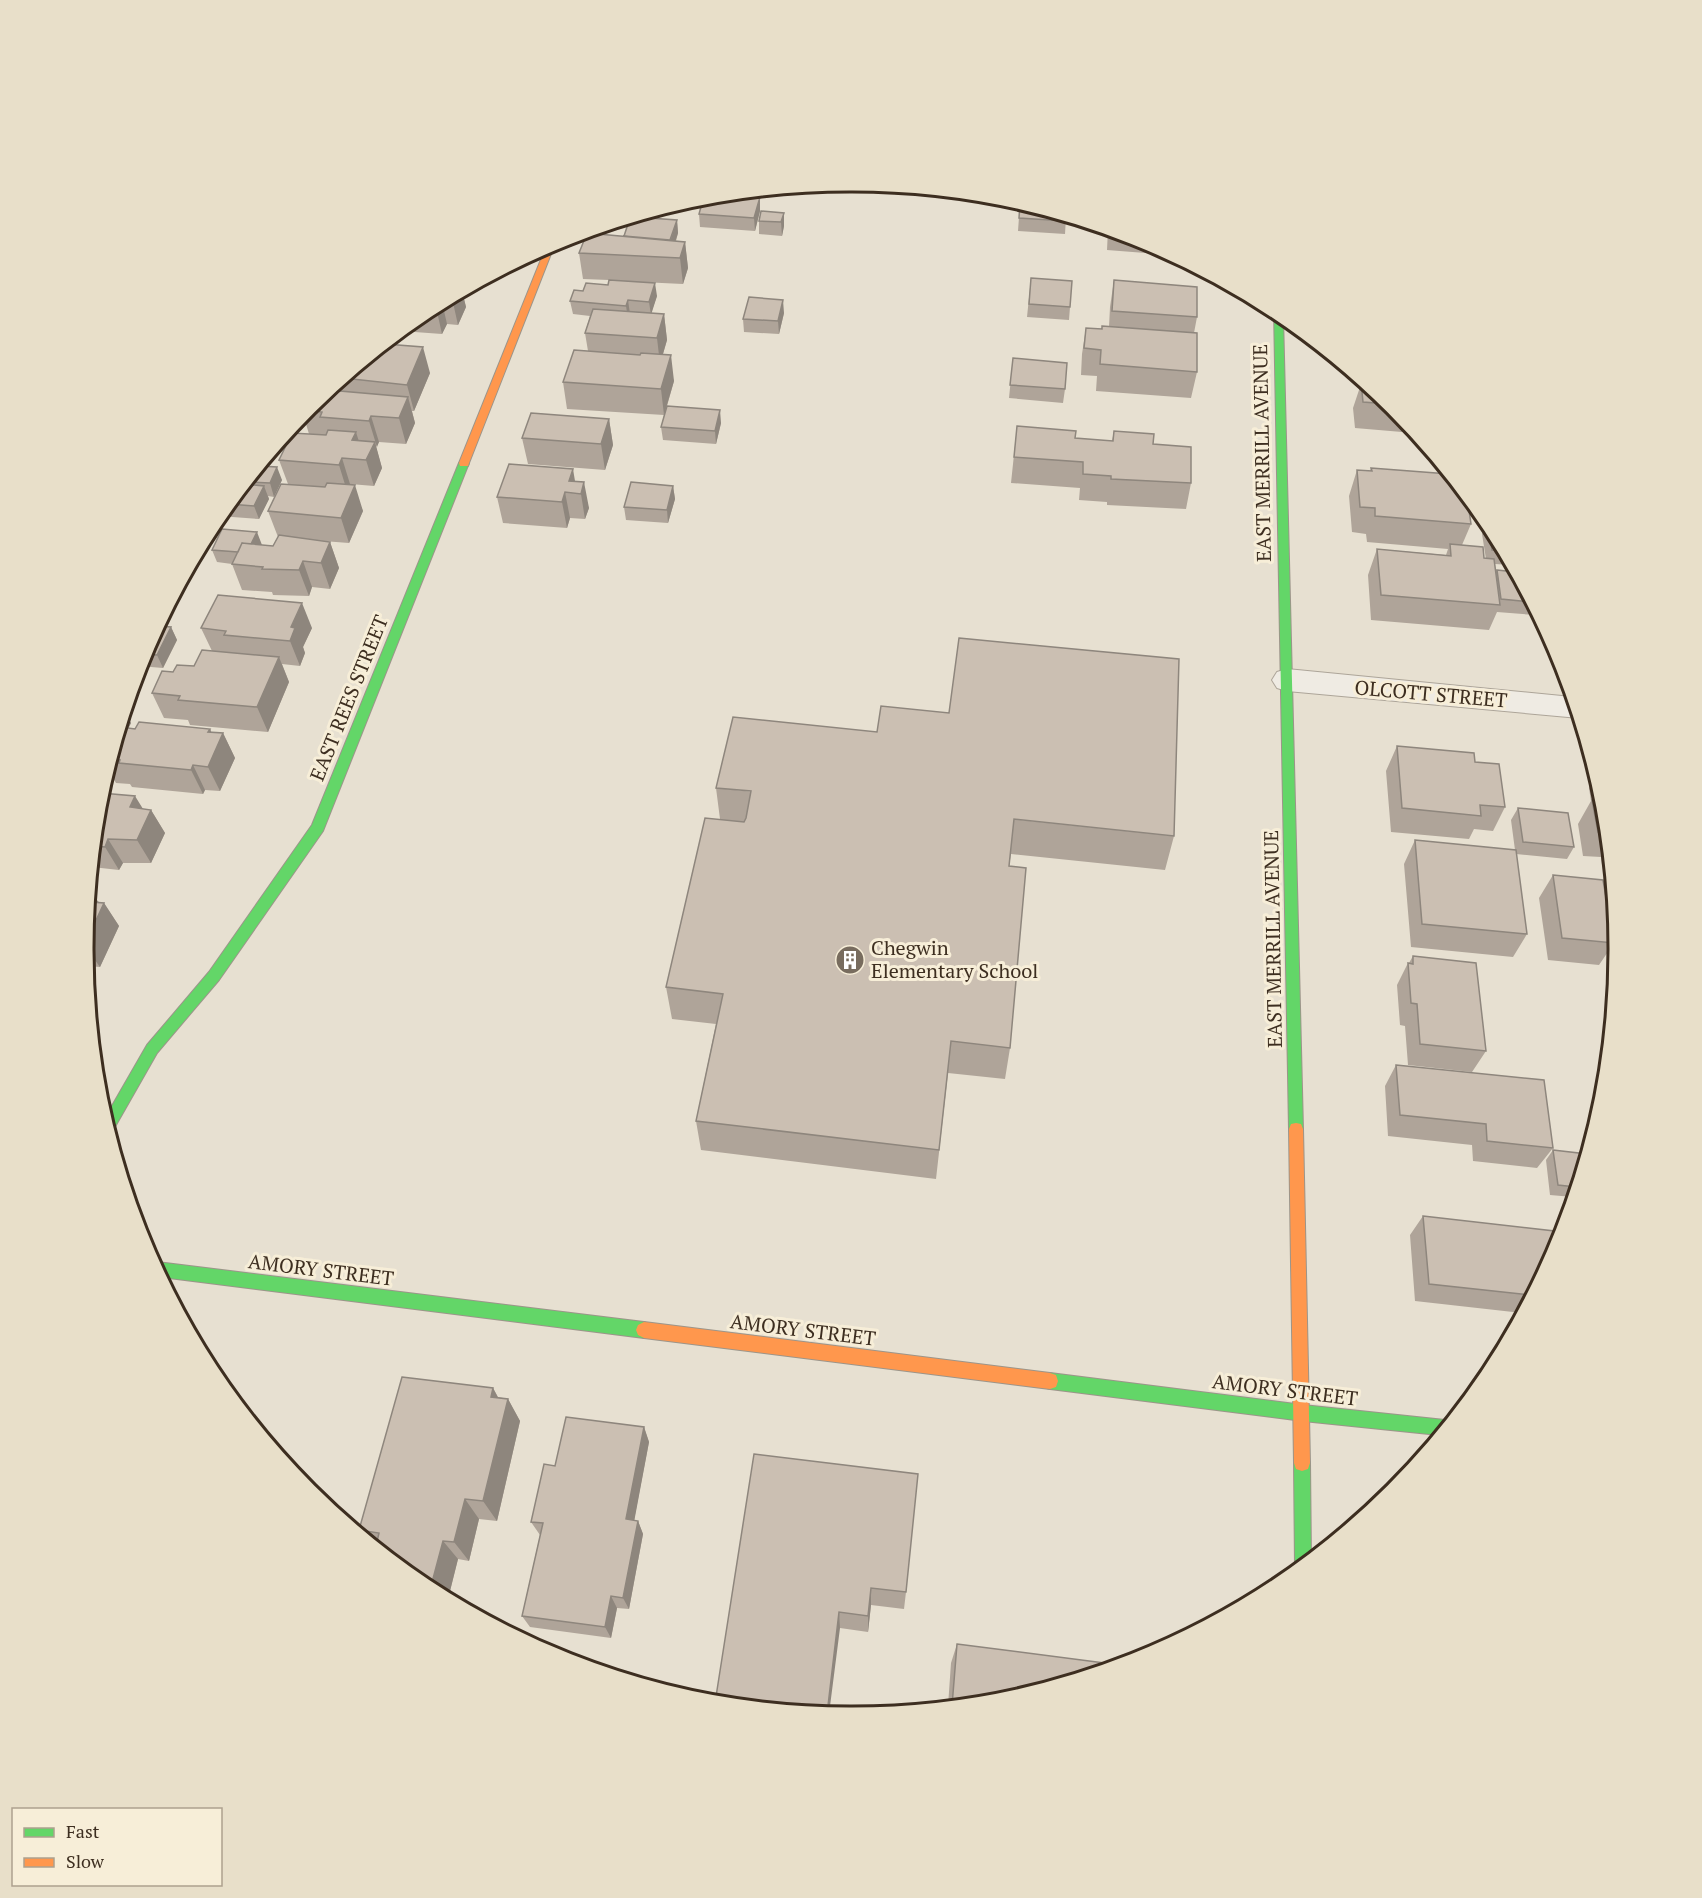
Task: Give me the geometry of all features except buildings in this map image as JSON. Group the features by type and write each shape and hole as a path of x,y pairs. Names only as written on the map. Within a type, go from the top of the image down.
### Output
{"street":[{"name":"EAST REES STREET","path":"113,1116 152,1049 214,976 318,827 546,257"},
{"name":"EAST MERRILL AVENUE","path":"1278,325 1303,1413 1303,1555"},
{"name":"OLCOTT STREET","path":"1287,680 1567,707"},
{"name":"AMORY STREET","path":"167,1270 1303,1413 1437,1427"}],"traffic: fast":[{"path":"1278,325 1296,1129"},
{"path":"113,1116 152,1049 214,976 318,827 464,463"},
{"path":"167,1270 644,1330"},
{"path":"1050,1381 1303,1413 1437,1427"},
{"path":"1302,1463 1303,1555"}],"traffic: slow":[{"path":"464,463 546,257"},
{"path":"1296,1129 1302,1463"},
{"path":"644,1330 1050,1381"}],"place":[{"name":"Chegwin Elementary School","path":"850,960"}]}
